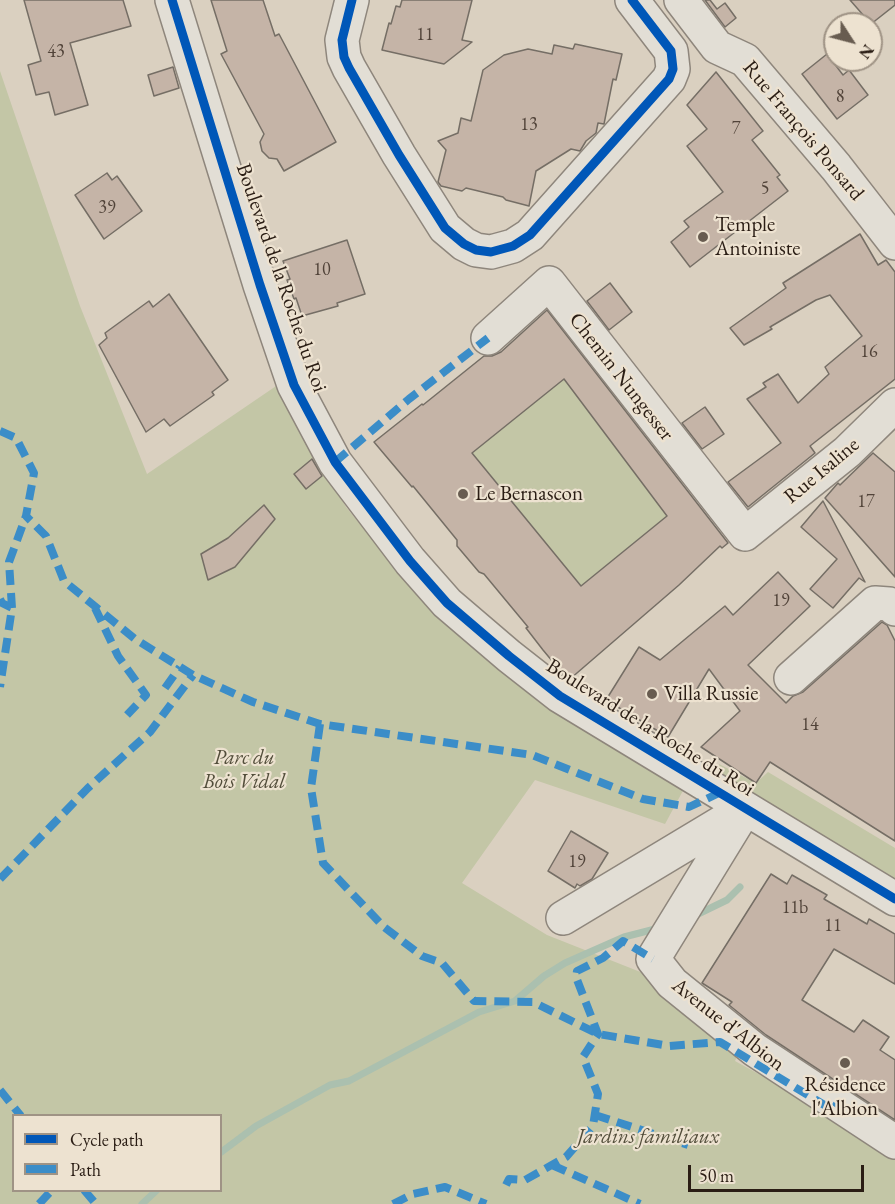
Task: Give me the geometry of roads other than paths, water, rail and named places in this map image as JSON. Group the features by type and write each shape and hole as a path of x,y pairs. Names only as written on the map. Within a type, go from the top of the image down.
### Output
{"street":[{"name":"Boulevard de la Roche du Roi","path":"172,0 260,285 294,385 334,462 411,561 447,603 508,656 560,696 895,899"},
{"path":"352,0 342,40 344,57 349,68 399,155 445,228 464,244 476,250 491,252 513,246 530,235 669,79 673,69 671,51 632,0"},
{"name":"Rue François Ponsard","path":"681,0 717,47 745,60 836,167 895,243"},
{"name":"Chemin Nungesser","path":"488,338 549,283 745,534"},
{"name":"Rue Isaline","path":"745,534 847,452 895,405"},
{"path":"791,678 875,603 889,604 895,609"},
{"path":"563,918 745,809"},
{"name":"Avenue d'Albion","path":"745,809 653,959 672,983 755,1050 895,1142"}],"waterway":[{"path":"694,916 727,900 740,887"},
{"path":"222,1152 256,1126 330,1085 349,1081 479,1012 515,1001 544,976 565,963 624,937 659,928"},
{"path":"142,1204 155,1192"}],"place":[{"name":"Temple Antoiniste","path":"703,237"},
{"name":"Le Bernascon","path":"463,494"},
{"name":"Villa Russie","path":"652,694"},
{"name":"Résidence l'Albion","path":"845,1063"}],"park label":[{"name":"Parc du Bois Vidal","path":"244,770"},
{"name":"Jardins familiaux","path":"648,1137"}]}
